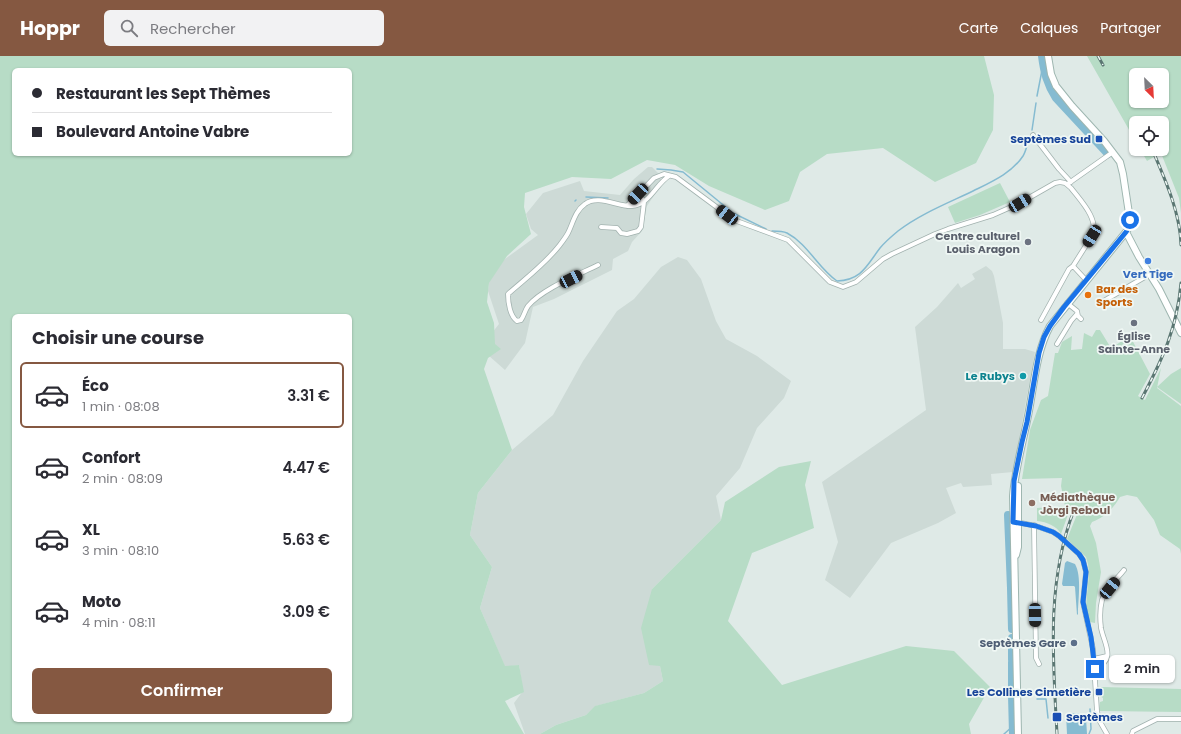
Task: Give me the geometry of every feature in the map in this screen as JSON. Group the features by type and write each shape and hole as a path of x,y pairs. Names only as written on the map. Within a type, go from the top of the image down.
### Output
{"main road":[{"path":"1018,734 1014,481 1027,422 1039,353 1044,337 1050,326 1067,303 1126,232 1129,227 1130,220 1120,162 1056,86 1051,74 1048,56"},
{"path":"1126,232 1139,257 1159,289 1181,333"}],"street":[{"path":"1033,135 1069,183 1089,214 1094,228 1092,236 1073,266 1069,269 1041,320"},
{"path":"628,206 654,178 664,174 676,177 734,220 788,240 830,282 843,287 856,282 883,259 906,247 948,229 993,215 1020,203 1055,183 1069,183 1113,152"},
{"path":"598,265 544,292 527,308 521,320 517,321 514,319 508,300 508,294 550,257 568,234 581,207 593,200 634,206 644,202 662,181 670,175"},
{"path":"601,227 617,228 621,233 627,234 638,231 641,227 644,202 638,194"},
{"path":"1073,266 1086,280"},
{"path":"1102,302 1150,274"},
{"path":"1067,303 1077,311 1077,314 1081,319"},
{"path":"1057,344 1077,314"},
{"path":"1015,522 1034,525 1053,532 1079,554 1083,560 1086,572 1083,602 1094,658 1097,711 1107,734"},
{"path":"1034,525 1036,658 1039,664"},
{"path":"1095,669 1105,661 1106,656 1107,646 1101,628 1102,601 1104,595 1124,570"},
{"path":"1094,658 1106,656"},
{"path":"1132,734 1133,731 1157,719 1181,719"}],"shaded area":[{"path":"648,167 652,167 658,173 663,184 647,206 642,231 632,242 628,251 613,259 612,270 554,299 533,307 525,343 505,370 480,348 499,324 488,291 490,276 505,259 538,235 531,229 526,214 543,193 580,181 584,191 620,195 634,179"},
{"path":"678,257 687,260 701,279 716,321 726,339 757,356 791,381 784,398 757,428 740,468 716,496 721,520 652,589 663,681 644,693 596,706 586,715 556,725 540,734 525,734 514,703 523,691 519,665 505,667 480,608 492,567 470,535 478,493 512,450 553,415 583,361 617,311 634,299 661,267"},
{"path":"986,266 992,271 994,276 1003,323 1003,349 1025,349 1035,352 1013,472 991,474 992,485 963,487 961,483 946,488 956,513 938,523 891,543 850,598 825,580 838,542 822,482 926,410 915,327 937,307 958,283 961,288 975,279 972,274"}],"green space":[{"path":"0,56 984,56 994,95 993,130 976,163 935,182 883,148 827,154 800,172 789,201 765,210 709,186 675,165 647,160 611,179 572,177 525,193 524,207 531,234 507,256 489,283 487,302 494,323 495,344 501,349 488,358 484,369 512,450 478,493 470,535 492,567 480,608 505,666 519,665 524,692 505,701 524,734 0,734"},
{"path":"1087,56 1181,56 1181,213 1179,198 1162,156 1169,156 1169,116 1129,116 1129,130"},
{"path":"1144,156 1156,156 1147,161"},
{"path":"1000,183 1010,202 980,215 955,223 948,207"},
{"path":"1096,330 1100,330 1111,348 1130,336 1150,374 1138,396 1145,400 1161,368 1157,388 1181,406 1181,554 1180,549 1160,535 1154,520 1137,497 1127,495 1120,497 1108,512 1101,518 1092,522 1090,526 1096,543 1101,572 1096,603 1095,623 1090,622 1086,606 1089,573 1086,557 1067,539 1078,512 1070,509 1061,534 1051,525 1037,521 1037,508 1065,506 1061,486 1062,478 1022,479 1030,430 1041,400 1048,396 1055,353 1058,353 1062,342 1072,336 1071,350 1082,349 1084,333 1092,337"},
{"path":"1181,368 1181,404 1157,387 1171,374"},
{"path":"811,461 805,485 814,528 752,553 728,621 782,685 906,646 954,651 990,687 969,724 971,734 540,734 556,725 586,715 595,706 644,693 663,681 660,666 649,665 641,628 652,589 721,520 725,502 779,467"},
{"path":"1101,687 1181,689 1181,712 1099,711 1100,702 1103,701 1103,698 1100,696"}],"water":[{"path":"1067,561 1075,564 1077,569 1079,596 1077,615 1075,587 1063,586 1062,584 1065,563"},
{"path":"1066,714 1081,714 1086,718 1087,734 1067,734"}],"waterway":[{"path":"1042,56 1046,78 1056,98 1108,154"},
{"path":"1037,96 1043,65"},
{"path":"1032,130 1036,103"},
{"path":"772,231 785,232 801,243 824,270 837,281 852,278 858,275 867,266 886,241 915,219 987,184 1007,172 1023,156 1029,139"},
{"path":"657,169 683,172 733,213 766,229"},
{"path":"586,197 608,198"},
{"path":"1008,515 1012,629"},
{"path":"1012,638 1012,660"},
{"path":"1012,662 1012,689"},
{"path":"1012,695 1013,734"},
{"path":"1037,699 1046,699 1048,718"},
{"path":"1089,734 1091,729 1090,709"},
{"path":"1004,734 1013,726"}],"railway":[{"path":"1098,56 1103,65"},
{"path":"1155,156 1168,188 1175,211 1181,245"},
{"path":"1142,398 1163,356 1168,342 1176,314 1181,283"},
{"path":"1057,734 1053,649 1055,593 1065,537 1074,510"}],"place":[{"name":"Septèmes Sud","path":"1099,139"},
{"name":"Centre culturel Louis Aragon","path":"1028,242"},
{"name":"Vert Tige","path":"1148,261"},
{"name":"Bar des Sports","path":"1088,295"},
{"name":"Église Sainte-Anne","path":"1134,323"},
{"name":"Le Rubys","path":"1023,376"},
{"name":"Médiathèque Jòrgi Reboul","path":"1032,503"},
{"name":"Septèmes Gare","path":"1074,643"},
{"name":"Les Collines Cimetière","path":"1099,692"},
{"name":"Septèmes","path":"1057,717"}],"route":[{"path":"1095,669 1091,637 1083,602 1086,572 1083,560 1079,554 1053,532 1036,526 1013,522 1014,481 1027,422 1039,353 1044,337 1064,307 1126,232 1129,227 1130,220"}]}
